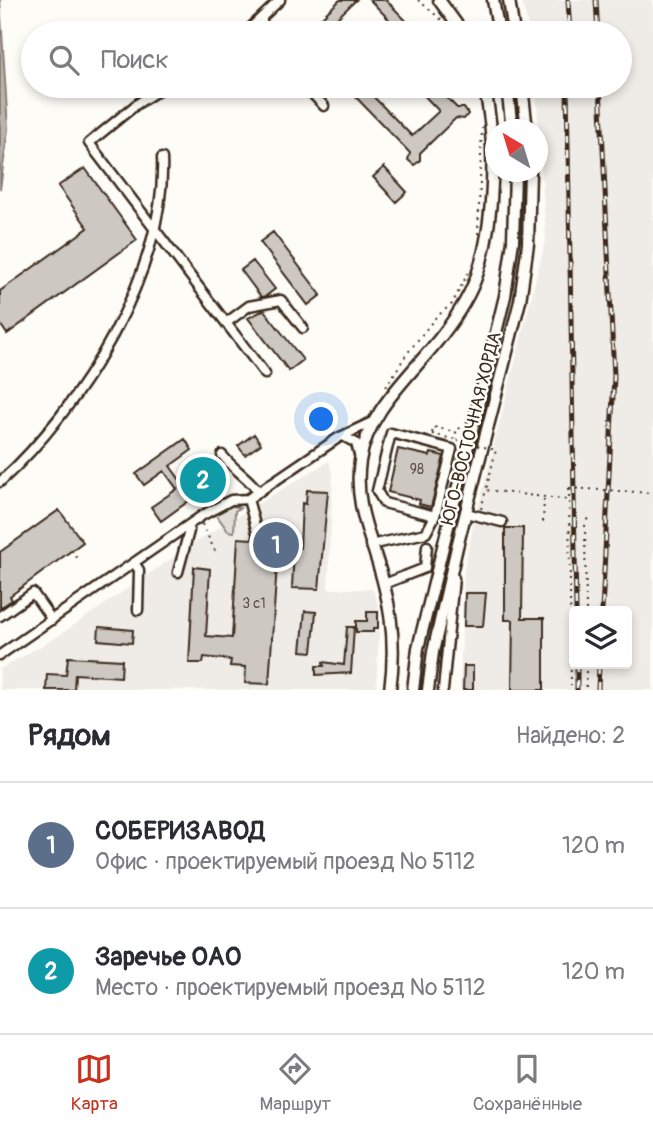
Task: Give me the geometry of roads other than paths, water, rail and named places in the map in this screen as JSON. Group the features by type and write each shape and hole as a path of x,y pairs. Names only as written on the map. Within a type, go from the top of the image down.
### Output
{"main road":[{"path":"439,0 453,21"},
{"path":"493,0 497,21"},
{"path":"509,0 512,21"},
{"path":"390,690 392,626 384,584 359,503 360,460 372,422 442,336 461,309 477,277 486,242 490,194 491,139 486,98"},
{"path":"508,98 511,119"},
{"path":"523,98 526,119"},
{"name":"ЮГО-ВОСТОЧНАЯ ХОРДА","path":"413,690 418,648 505,296 513,241 515,182"},
{"name":"ЮГО-ВОСТОЧНАЯ ХОРДА","path":"428,690 433,652 457,547 520,301 528,244 530,182"}],"street":[{"path":"258,21 281,0"},
{"path":"146,98 89,142 152,229 265,373"},
{"path":"316,98 324,106"},
{"path":"0,482 25,460 93,369 124,317 163,187 162,158"},
{"path":"226,323 248,306 281,300 303,328"},
{"path":"0,655 187,527 231,500 248,499 324,447 372,422"},
{"path":"370,545 381,540 423,536 436,516 452,449 391,433 377,491 384,503 436,516"},
{"path":"343,436 356,443 360,460"},
{"path":"222,455 236,473 252,482 259,492"},
{"path":"248,499 259,540"},
{"path":"466,513 502,522"},
{"path":"178,572 189,531 187,527"},
{"path":"384,584 425,568 427,546"},
{"path":"443,690 457,547"},
{"path":"135,564 139,570 138,610"},
{"path":"0,616 33,593 52,620"}],"railway":[{"path":"568,0 569,21"},
{"path":"596,0 597,21"},
{"path":"567,98 576,606"},
{"path":"601,98 614,376 602,606"},
{"path":"577,669 577,690"},
{"path":"598,690 599,669"}],"place":[{"name":"Заречье ОАО","path":"203,480"},
{"name":"СОБЕРИЗАВОД","path":"276,545"}]}
